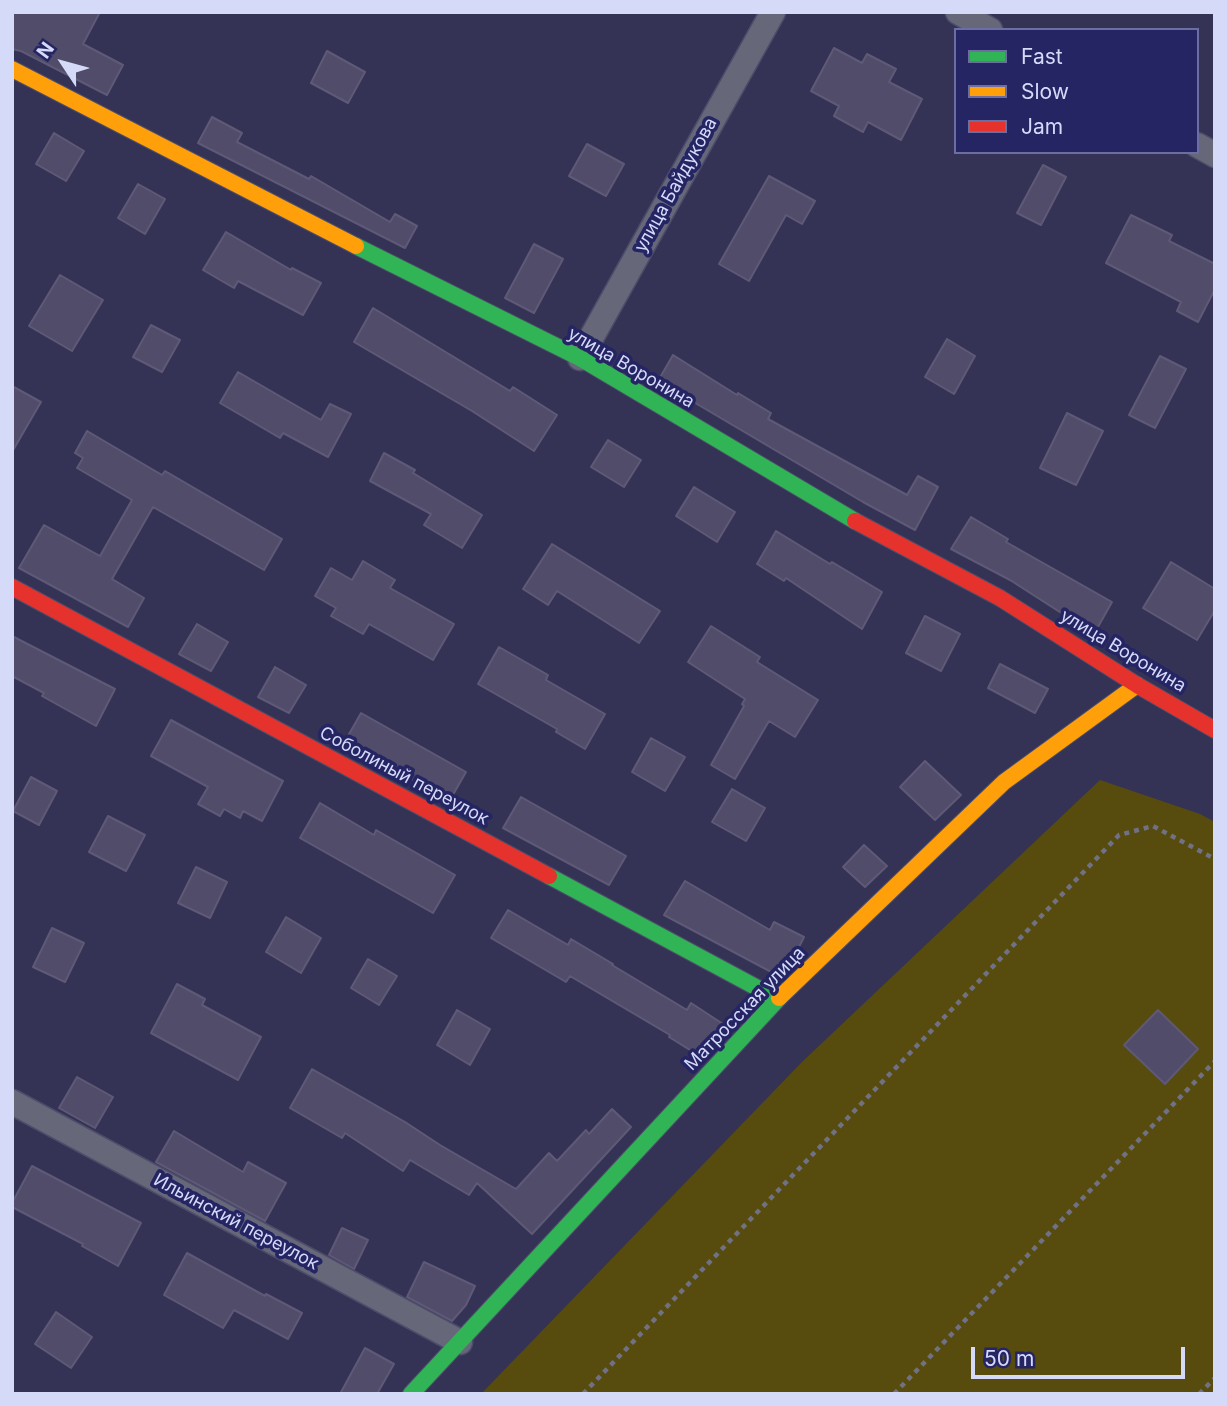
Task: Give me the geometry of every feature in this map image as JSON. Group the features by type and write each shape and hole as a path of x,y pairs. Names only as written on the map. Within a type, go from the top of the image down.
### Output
{"street":[{"name":"улица Байдукова","path":"580,358 773,12"},
{"path":"958,12 986,28"},
{"name":"улица Воронина","path":"12,69 276,206 580,358 853,520 1000,598 1137,685 1215,730"},
{"path":"1199,146 1215,155"},
{"name":"Соболиный переулок","path":"12,587 778,999"},
{"name":"Матросская улица","path":"411,1394 778,999 1004,782 1137,685"},
{"name":"Ильинский переулок","path":"12,1102 460,1342"}],"path":[{"path":"583,1394 1119,835 1153,826 1215,859"},
{"path":"894,1394 1215,1061"},
{"path":"1199,1394 1215,1378"}],"shaded area":[{"path":"1100,780 1200,814 1215,822 1215,1394 481,1394 802,1062"}],"building":[{"path":"12,12 100,12 83,44 123,65 107,95 21,51 12,49"},
{"path":"834,48 862,63 867,54 896,69 889,82 922,99 901,140 868,122 863,132 834,116 839,106 811,91"},
{"path":"327,51 365,72 348,103 311,83"},
{"path":"212,117 242,133 237,142 309,179 311,176 390,222 395,214 417,226 405,248 198,143"},
{"path":"54,133 84,151 66,181 36,164"},
{"path":"587,144 624,164 606,196 569,176"},
{"path":"1043,165 1066,177 1041,225 1017,213"},
{"path":"769,176 815,201 802,224 786,215 749,281 719,264"},
{"path":"138,184 165,199 145,234 118,218"},
{"path":"1131,215 1172,235 1169,241 1215,264 1215,289 1198,322 1177,311 1181,302 1106,263"},
{"path":"226,232 291,270 292,268 321,283 303,315 238,281 234,288 203,270"},
{"path":"534,244 563,259 534,313 505,298"},
{"path":"60,275 103,300 72,351 29,326"},
{"path":"373,308 510,391 513,387 557,415 534,451 472,411 354,342"},
{"path":"151,325 180,340 162,372 133,357"},
{"path":"947,339 975,356 954,394 925,377"},
{"path":"673,355 771,413 768,419 907,495 918,476 938,487 915,530 658,381"},
{"path":"1160,356 1186,369 1155,428 1129,415"},
{"path":"238,372 321,420 330,404 351,414 328,457 283,433 280,438 220,403"},
{"path":"12,386 41,402 12,452"},
{"path":"1067,413 1103,431 1076,485 1040,468"},
{"path":"87,431 162,475 165,471 282,539 264,570 153,507 112,579 144,598 128,627 19,568 44,525 100,556 132,500 77,468 83,458 75,453"},
{"path":"608,440 641,460 624,487 591,467"},
{"path":"384,453 415,470 413,473 482,515 462,548 424,525 431,514 370,481"},
{"path":"694,487 735,512 717,542 676,516"},
{"path":"971,517 1008,539 1006,542 1112,602 1094,634 1010,580 951,549"},
{"path":"776,531 882,592 862,629 786,578 784,581 757,564"},
{"path":"552,544 660,611 639,643 557,591 548,605 523,589"},
{"path":"363,561 395,580 390,588 454,624 433,660 369,624 363,634 331,616 336,608 315,596 331,568 352,580"},
{"path":"1171,562 1215,589 1215,610 1197,640 1143,608"},
{"path":"925,616 960,634 941,671 906,653"},
{"path":"197,624 228,642 211,671 179,654"},
{"path":"711,626 760,657 757,662 818,700 795,737 769,721 735,779 711,765 744,706 742,704 745,699 688,662"},
{"path":"12,636 115,689 96,726 12,676"},
{"path":"499,647 548,675 546,680 605,714 585,749 556,732 557,729 478,684"},
{"path":"1000,664 1048,689 1035,713 988,688"},
{"path":"275,667 306,685 289,713 258,697"},
{"path":"361,713 466,772 450,800 344,743"},
{"path":"171,720 283,781 262,821 243,811 240,818 224,809 220,816 198,804 208,787 151,756"},
{"path":"651,738 685,757 665,791 632,772"},
{"path":"925,761 961,795 935,820 900,787"},
{"path":"31,777 57,791 39,825 13,811"},
{"path":"732,789 765,808 746,841 712,822"},
{"path":"521,797 626,856 609,885 503,828"},
{"path":"320,803 374,835 376,830 455,875 433,913 300,838"},
{"path":"108,816 145,835 126,871 89,852"},
{"path":"864,845 887,866 865,887 843,867"},
{"path":"196,867 227,882 210,918 178,903"},
{"path":"685,881 770,930 774,922 804,937 795,955 775,974 664,915"},
{"path":"508,910 568,945 571,939 687,1010 691,1003 726,1026 698,1055 669,1037 670,1035 570,976 566,982 491,938"},
{"path":"286,917 321,938 301,973 266,952"},
{"path":"52,928 84,943 65,982 33,967"},
{"path":"368,959 397,976 379,1005 351,988"},
{"path":"177,984 205,999 202,1005 261,1037 238,1080 151,1033"},
{"path":"457,1010 490,1029 470,1065 437,1045"},
{"path":"1158,1010 1198,1049 1165,1084 1124,1045"},
{"path":"312,1069 516,1189 549,1153 557,1161 586,1130 589,1134 612,1109 631,1127 532,1234 477,1183 469,1195 410,1160 403,1171 345,1133 342,1138 290,1108"},
{"path":"77,1077 113,1097 95,1128 59,1108"},
{"path":"174,1131 243,1172 248,1162 286,1183 265,1221 156,1162"},
{"path":"32,1166 141,1223 118,1266 82,1246 83,1244 12,1207"},
{"path":"342,1228 368,1240 354,1269 329,1255"},
{"path":"187,1253 302,1313 288,1339 234,1310 223,1328 164,1295"},
{"path":"424,1262 475,1286 466,1305 452,1321 407,1297"},
{"path":"56,1312 92,1337 71,1368 35,1344"},
{"path":"365,1348 394,1364 377,1394 340,1394"}],"traffic: fast":[{"path":"356,246 580,358 855,521"},
{"path":"549,876 778,999"},
{"path":"411,1394 779,998"}],"traffic: slow":[{"path":"12,69 356,246"},
{"path":"779,998 1004,782 1137,685"}],"traffic: jam":[{"path":"855,521 1000,598 1137,685 1215,730"},
{"path":"12,587 549,876"}]}
